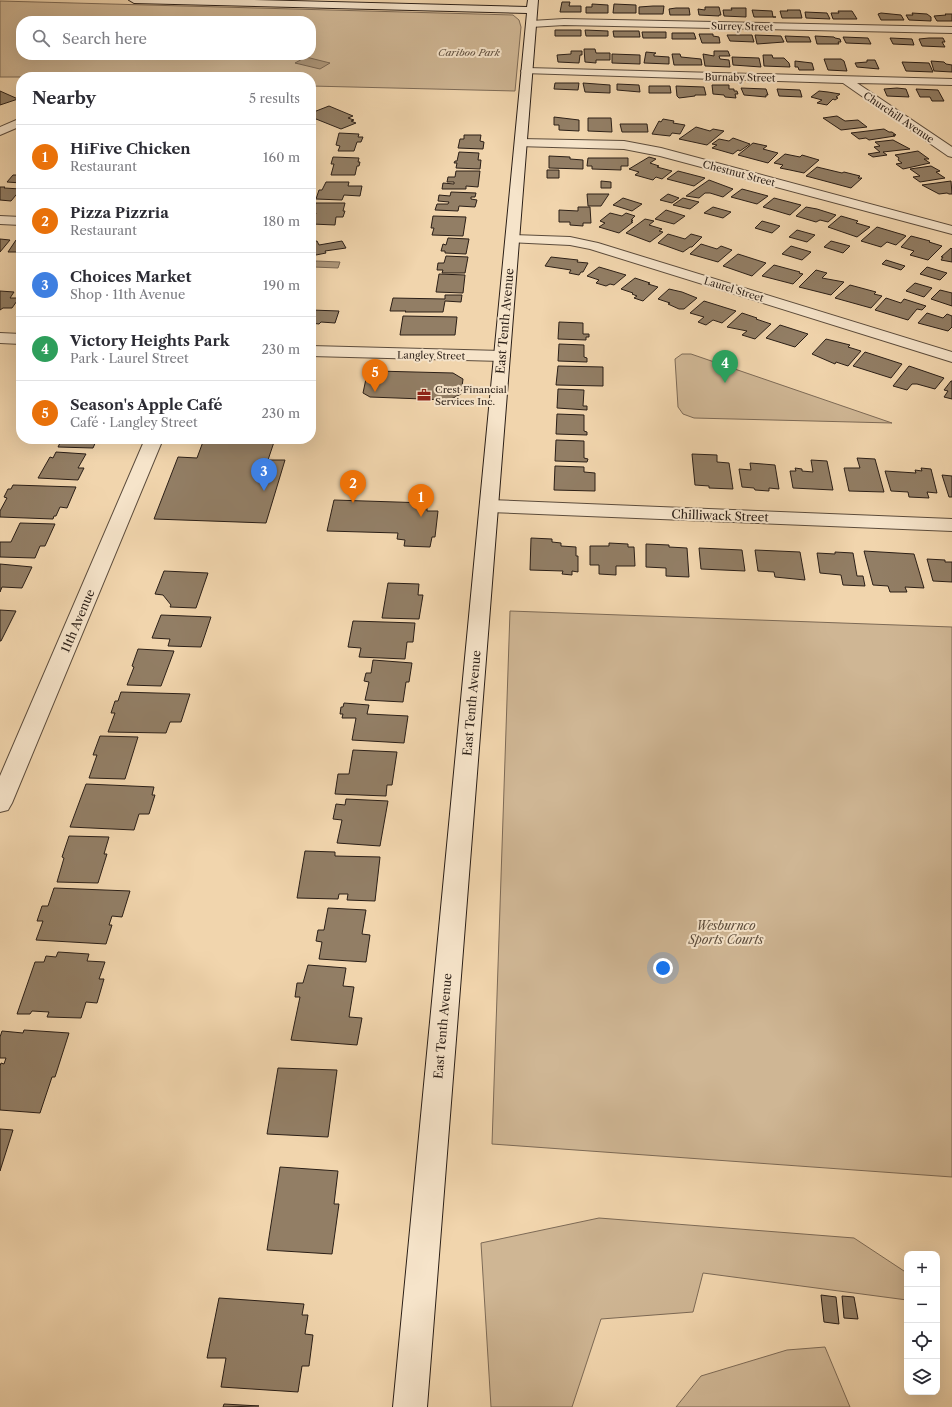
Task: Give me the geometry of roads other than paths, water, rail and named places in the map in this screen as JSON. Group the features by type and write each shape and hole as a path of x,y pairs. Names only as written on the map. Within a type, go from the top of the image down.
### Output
{"street":[{"path":"134,0 533,5"},
{"name":"East Tenth Avenue","path":"410,1407 533,5"},
{"name":"Surrey Street","path":"531,24 564,22 952,30"},
{"name":"Burnaby Street","path":"527,71 952,82"},
{"name":"Churchill Avenue","path":"847,80 952,153"},
{"path":"0,132 16,124"},
{"name":"Chestnut Street","path":"521,143 624,145 661,152 952,230"},
{"path":"0,220 16,221"},
{"name":"Laurel Street","path":"513,239 570,241 593,246 952,357"},
{"path":"0,338 16,339"},
{"name":"Langley Street","path":"316,351 502,356"},
{"name":"11th Avenue","path":"0,803 152,444"},
{"name":"Chilliwack Street","path":"489,506 952,525"}],"place":[{"name":"Victory Heights Park","path":"725,383"},
{"name":"Season's Apple Café","path":"375,392"},
{"name":"Crest Financial Services Inc.","path":"424,395"},
{"name":"Choices Market","path":"264,491"},
{"name":"Pizza Pizzria","path":"353,503"},
{"name":"HiFive Chicken","path":"421,517"}],"park label":[{"name":"Cariboo Park","path":"469,52"},
{"name":"Wesburnco Sports Courts","path":"726,933"}]}
